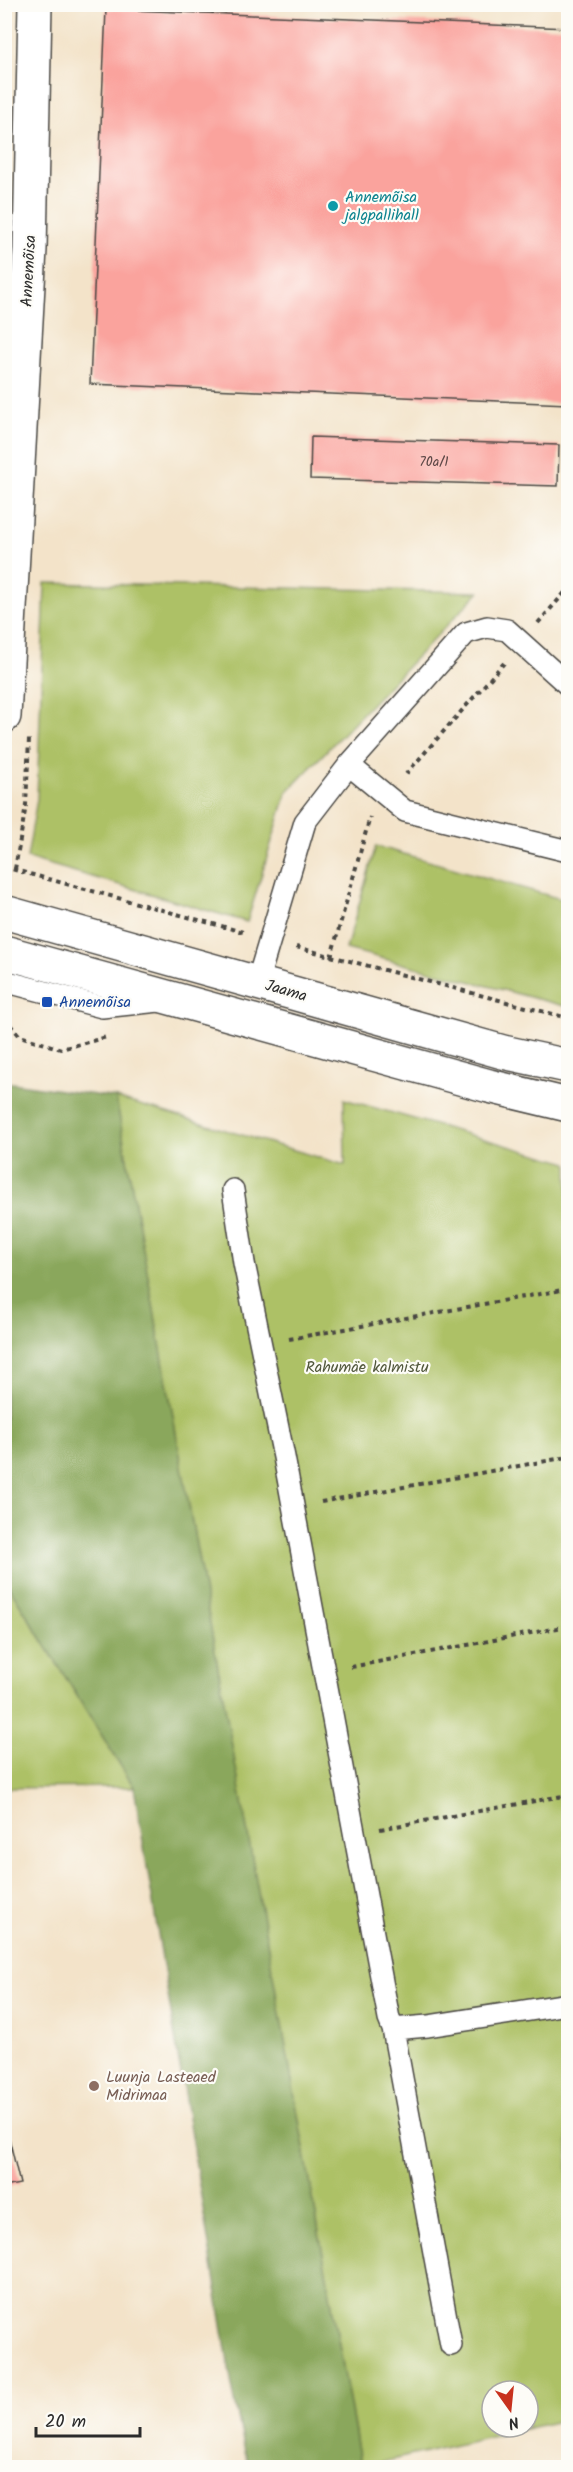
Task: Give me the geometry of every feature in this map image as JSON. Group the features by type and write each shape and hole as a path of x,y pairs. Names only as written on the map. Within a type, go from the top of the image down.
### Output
{"main road":[{"name":"Annemõisa","path":"4,716 12,459 30,249 35,4"},
{"name":"Jaama","path":"4,912 503,1052 568,1066"},
{"path":"4,952 489,1086 568,1105"}],"lane":[{"path":"257,983 304,822 350,765 466,633 487,627 507,630 568,685"},
{"path":"350,765 405,810 568,851"},
{"path":"4,981 102,1007 175,1000"},
{"path":"233,1190 244,1263 293,1507 451,2345"},
{"path":"393,2030 568,2004"}],"path":[{"path":"522,642 568,589"},
{"path":"4,1018 20,1036 61,1049 118,1035"},
{"path":"261,1344 568,1289"},
{"path":"293,1507 568,1457"},
{"path":"324,1672 568,1626"},
{"path":"354,1834 568,1795"}],"green space":[{"path":"45,583 479,592 287,792 247,922 27,858 37,799"},
{"path":"376,846 568,901 568,1007 346,949"},
{"path":"5,1082 116,1098 361,2467 248,2467 232,2386 134,1787 5,1580"},
{"name":"Rahumäe kalmistu","path":"116,1098 345,1165 344,1099 568,1163 568,2331 565,2332 568,2348 568,2419 540,2425 540,2379 480,2379 482,2439 361,2467"},
{"path":"5,1580 134,1787 5,1788"}],"building":[{"name":"Annemõisa jalgpallihall","path":"106,9 568,28 568,404 90,384"},
{"path":"311,437 559,445 558,486 310,479"},
{"path":"4,2117 20,2184 4,2187"}],"place":[{"name":"Annemõisa jalgpallihall","path":"333,206"},
{"name":"Annemõisa","path":"47,1002"},
{"name":"Luunja Lasteaed Midrimaa","path":"94,2086"}]}
